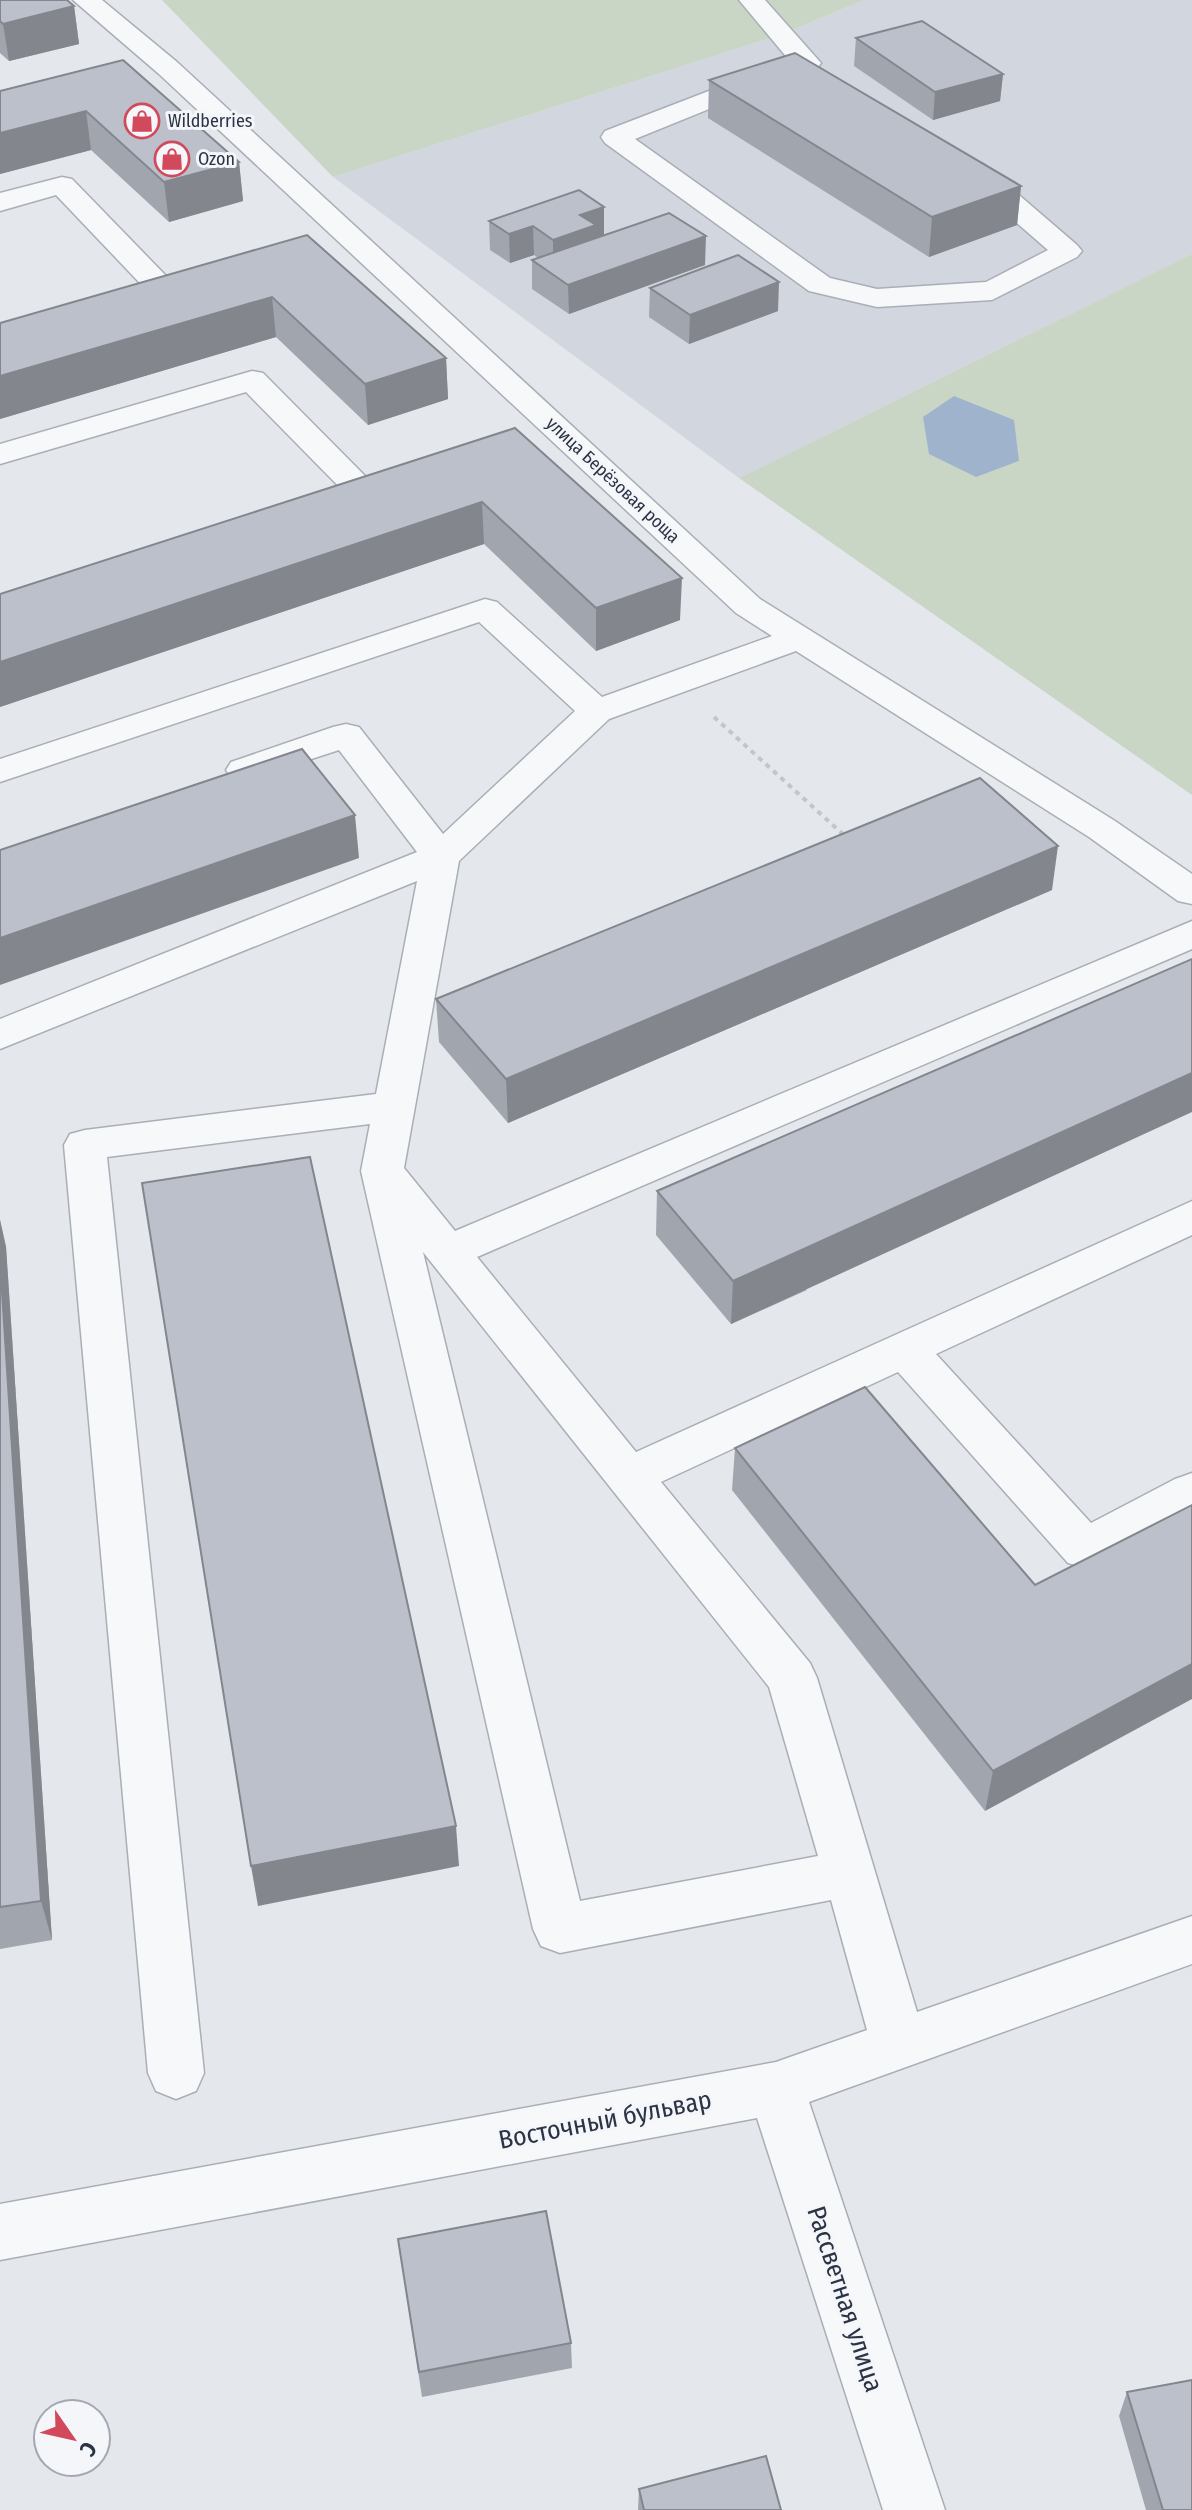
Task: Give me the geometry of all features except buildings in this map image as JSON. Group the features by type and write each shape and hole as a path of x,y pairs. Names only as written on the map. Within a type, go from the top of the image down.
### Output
{"street":[{"name":"улица Берёзовая роща","path":"86,0 160,78 552,442 748,606 1102,829 1192,892"},
{"path":"752,0 790,47 808,63 779,71 615,137 820,285 877,298 992,291 1067,251 955,155"},
{"path":"779,71 824,84"},
{"path":"0,202 62,185 166,293"},
{"path":"136,302 225,277"},
{"path":"0,454 252,380 357,505 432,481"},
{"path":"0,771 485,609 596,711"},
{"path":"0,1035 441,857 596,711 800,638"},
{"path":"210,782 346,735 441,857 382,1171 560,1929 850,1873"},
{"path":"978,793 1019,777"},
{"path":"447,1252 1192,934"},
{"path":"411,1018 455,1001"},
{"path":"176,2073 85,1145 394,1106"},
{"path":"382,1171 792,1678 899,2044"},
{"path":"628,1476 1192,1217"},
{"path":"905,1349 1085,1549 1192,1492"},
{"name":"Восточный бульвар","path":"0,2232 776,2088 1192,1940"},
{"name":"Рассветная улица","path":"776,2088 914,2510"}],"path":[{"path":"676,683 852,843"}],"shaded area":[{"path":"864,0 1192,0 1192,254 739,478 333,177 780,35"}],"green space":[{"path":"162,0 864,0 780,35 333,177"},
{"path":"1192,254 1192,795 739,478"}],"water":[{"path":"954,396 1014,420 1019,461 976,477 929,454 923,417"}],"place":[{"name":"Wildberries","path":"142,121"},
{"name":"Ozon","path":"172,159"}]}
